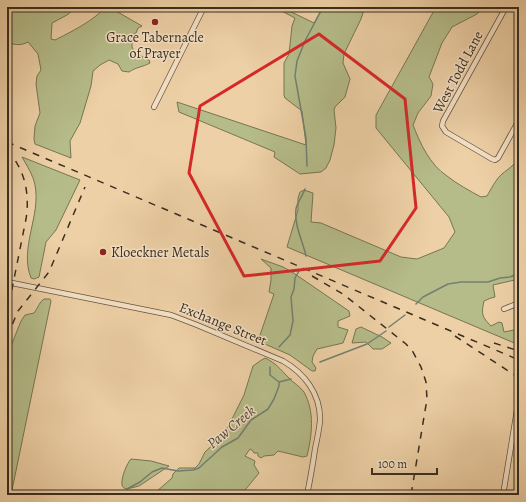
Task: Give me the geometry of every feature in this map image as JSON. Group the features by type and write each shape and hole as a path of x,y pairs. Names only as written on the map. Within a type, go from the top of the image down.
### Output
{"street":[{"path":"154,107 204,7"},
{"name":"West Todd Lane","path":"506,7 443,121 442,126 446,132 495,160 498,158 519,120"},
{"name":"Exchange Street","path":"7,282 171,315 211,330 283,360 291,365 306,378 311,386 319,413 319,428 307,495"},
{"path":"504,309 519,303"},
{"path":"502,495 519,398"}],"highlighted area":[{"path":"319,34 405,99 416,208 380,261 244,276 189,173 200,106"}],"green space":[{"path":"7,7 77,7 67,15 52,23 51,39 55,40 89,21 104,7 109,7 142,26 132,35 132,47 135,53 149,60 150,63 129,72 122,71 118,64 109,60 93,71 91,86 80,123 70,141 71,158 35,144 35,126 40,113 36,84 37,76 41,70 38,54 28,42 18,45 7,42"},
{"path":"274,7 281,7 314,23 323,7 365,7 361,19 344,54 343,63 350,79 345,97 334,110 336,128 334,145 330,160 326,168 321,172 300,174 274,157 275,152 179,112 177,102 306,145 302,111 285,98 284,95 284,63 289,54 292,26 295,18"},
{"path":"436,7 484,7 477,14 452,27 442,43 429,77 433,84 431,96 418,113 413,125 422,146 436,166 455,182 481,197 487,196 494,184 502,174 514,164 519,155 519,279 493,285 495,297 484,301 483,312 484,318 491,326 499,322 502,323 504,332 519,329 519,345 287,247 298,210 298,198 300,192 304,190 313,193 311,222 321,223 401,257 417,259 444,248 455,232 449,217 376,128 376,115"},
{"path":"22,157 80,180 56,230 46,242 39,277 34,279 31,278 27,255 35,208 35,185"},
{"path":"261,259 292,272 349,311 350,316 338,321 338,327 348,330 343,343 317,349 313,356 312,362 316,368 315,371 312,371 290,355 258,341 274,294 269,292 271,268"},
{"path":"44,299 50,299 51,301 11,495 7,495 7,356 21,321 25,315 34,313"},
{"path":"361,327 391,343 382,349 373,349 366,342 352,343 356,329"},
{"path":"265,358 275,364 304,392 310,407 312,424 307,456 303,457 278,451 274,455 264,456 261,458 258,456 258,453 254,453 250,449 245,456 255,461 254,465 259,473 241,495 157,495 156,492 172,478 173,474 179,468 195,468 199,464 205,452 221,437 229,425 244,395 253,366"},
{"path":"131,459 151,461 169,466 139,486 127,489 122,485 122,478"}],"waterway":[{"path":"307,166 306,138 295,76 297,61 305,41 323,7"},
{"path":"305,189 296,209 296,221 306,256"},
{"path":"279,347 290,335 293,321 291,297 294,289 295,278 299,271"},
{"name":"Paw Creek","path":"416,304 423,297 448,284 461,282 488,282 500,278 510,277 519,273"},
{"name":"Paw Creek","path":"389,327 405,315"},
{"name":"Paw Creek","path":"320,362 367,344 386,331"},
{"path":"270,367 270,375 279,382"},
{"name":"Paw Creek","path":"279,382 291,379"},
{"name":"Paw Creek","path":"127,489 140,482 152,472 162,468 178,471 199,468 222,447 238,438 251,420 268,409 274,399 279,382"}],"railway":[{"path":"7,142 519,360"},
{"path":"7,150 13,157 22,174 25,182 27,200 26,219 7,314"},
{"path":"7,337 18,311 49,272 85,187"},
{"path":"312,276 343,294 406,344 413,352 421,367 426,382 427,399 411,495"},
{"path":"455,336 519,378"},
{"path":"494,343 519,351"}],"place":[{"name":"Grace Tabernacle of Prayer","path":"155,22"},
{"name":"Kloeckner Metals","path":"103,252"}]}
